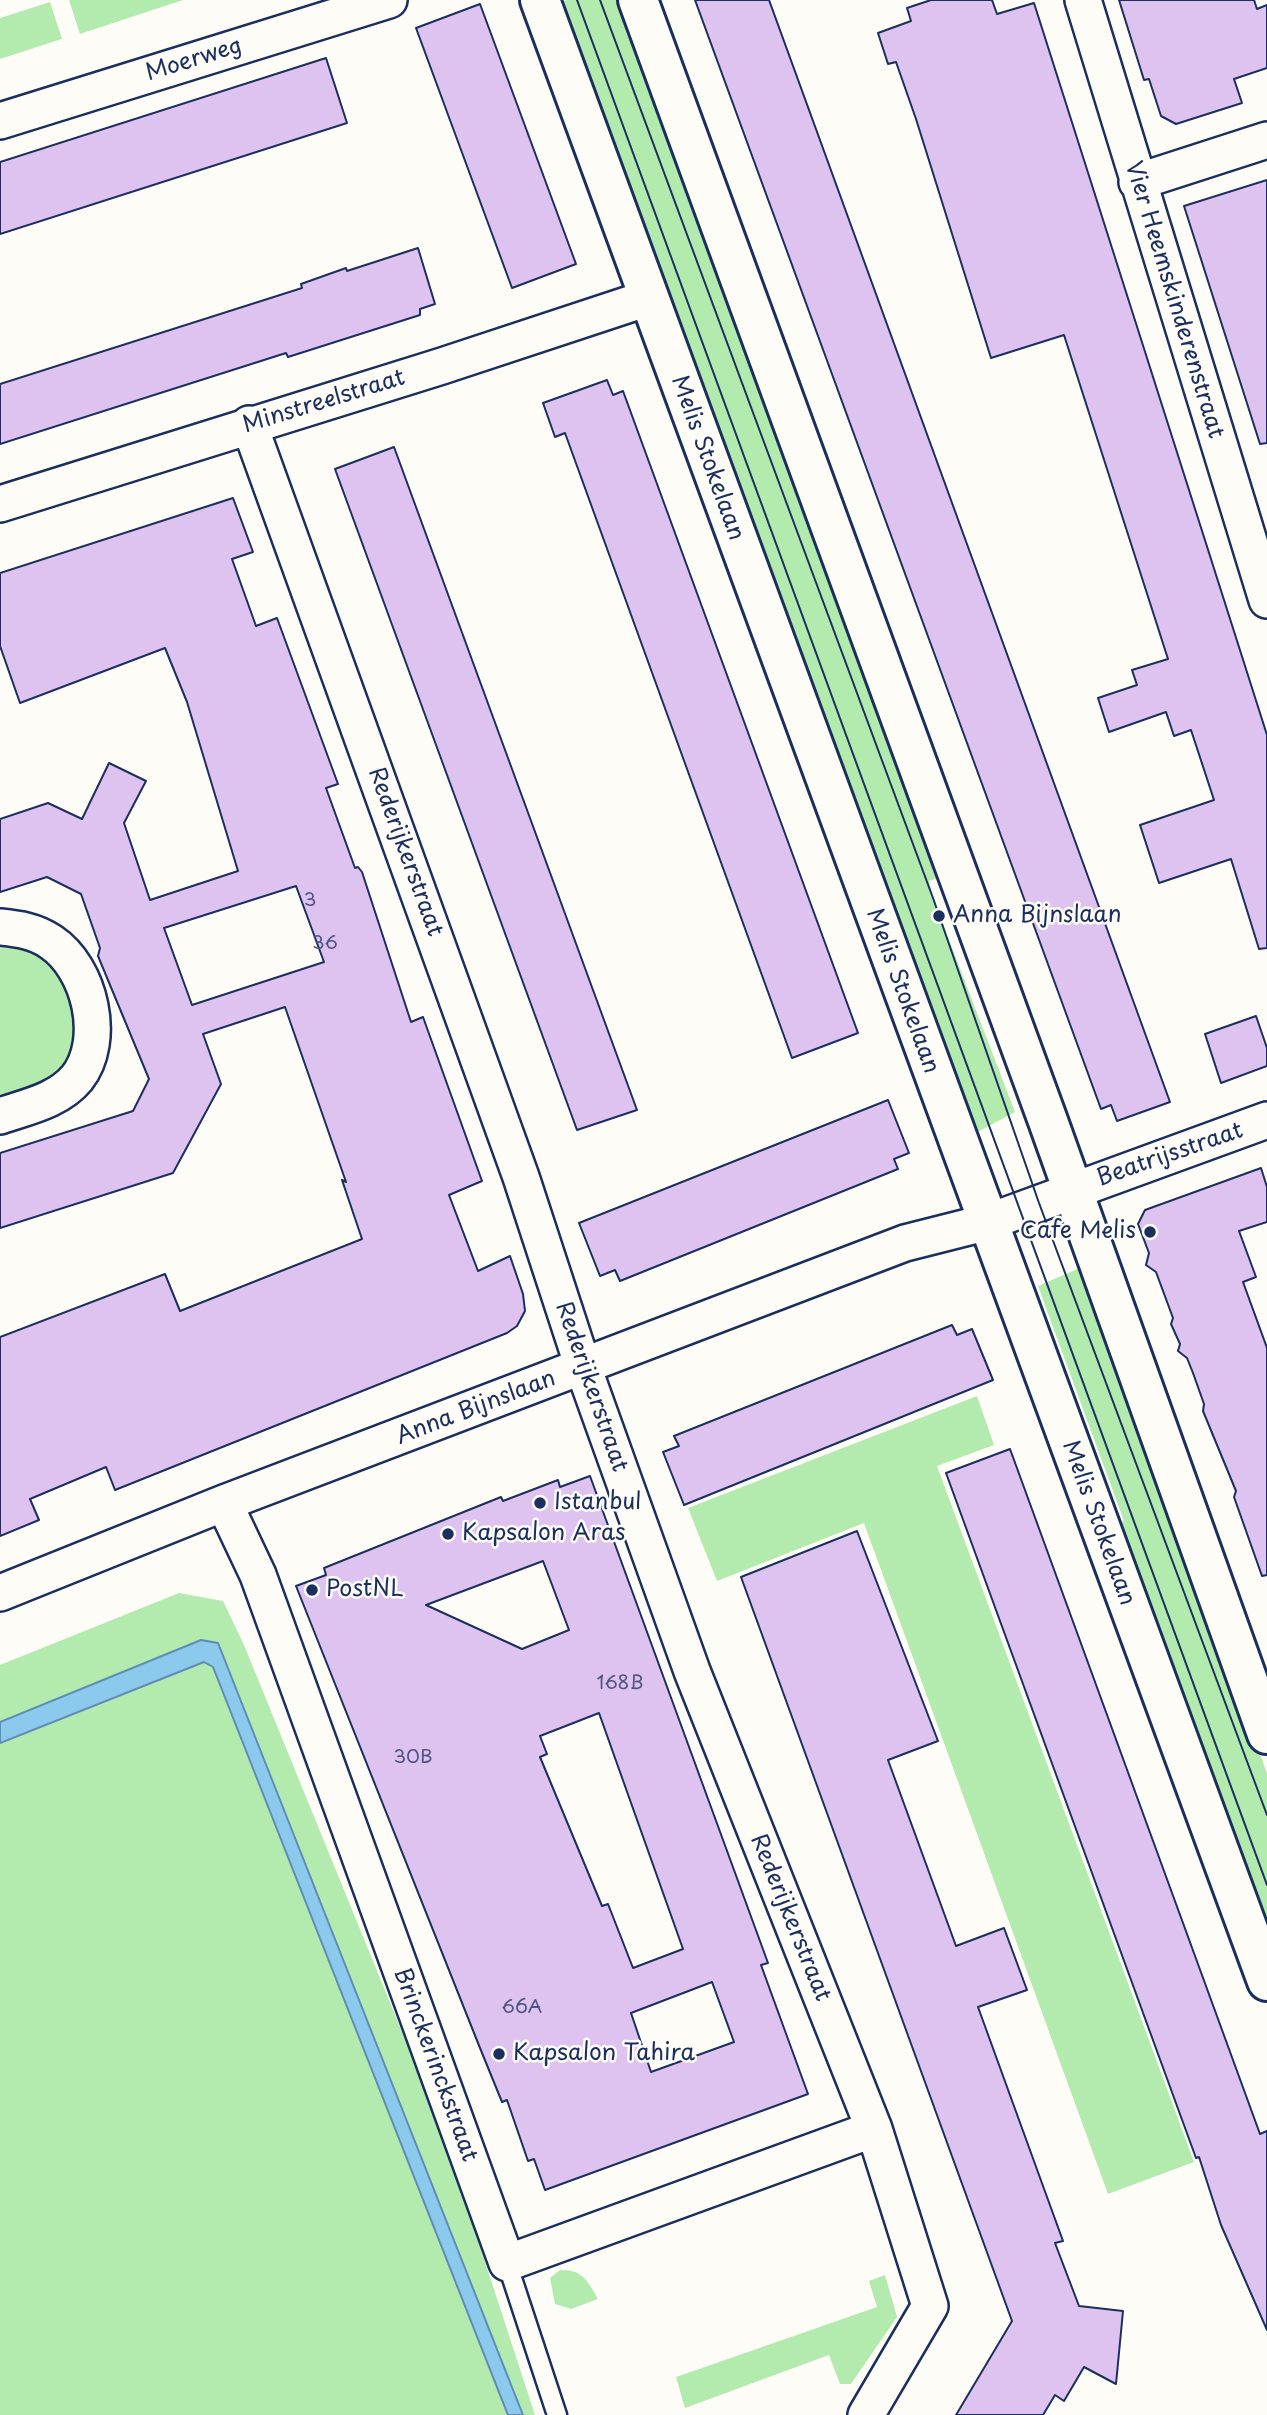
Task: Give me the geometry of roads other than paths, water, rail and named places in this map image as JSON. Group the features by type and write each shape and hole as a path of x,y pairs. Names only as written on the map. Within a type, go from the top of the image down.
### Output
{"street":[{"name":"Moerweg","path":"0,121 389,0"},
{"name":"Melis Stokelaan","path":"540,0 1267,1981"},
{"path":"638,0 1072,1189 1267,1734"},
{"name":"Vier Heemskinderenstraat","path":"1083,0 1138,181 1253,504 1267,600"},
{"path":"1138,181 1267,140"},
{"name":"Minstreelstraat","path":"0,504 249,424 442,366 648,298"},
{"name":"Rederijkerstraat","path":"249,424 521,1177 583,1367 692,1671 874,2129 930,2306 866,2415"},
{"path":"0,927 29,931 53,943 74,966 89,998 91,1045 77,1078 53,1098 0,1116"},
{"name":"Beatrijsstraat","path":"1072,1189 1163,1160 1267,1120"},
{"name":"Anna Bijnslaan","path":"0,1593 224,1503 905,1244 988,1222 1072,1189"},
{"name":"Brinckerinckstraat","path":"224,1503 258,1575 506,2263"},
{"path":"506,2263 874,2129"}],"lane":[{"path":"506,2263 557,2415"}],"water":[{"path":"201,1640 218,1643 523,2415 508,2415 213,1667 204,1662 0,1743 0,1722"}],"tram line":[{"path":"577,0 1267,1885"},
{"path":"600,0 933,898 1039,1203 1267,1815"}],"place":[{"name":"Anna Bijnslaan","path":"939,916"},
{"name":"Cafe Melis","path":"1150,1232"},
{"name":"Istanbul","path":"540,1503"},
{"name":"Kapsalon Aras","path":"448,1534"},
{"name":"PostNL","path":"312,1590"},
{"name":"Kapsalon Tahira","path":"499,2054"}]}
